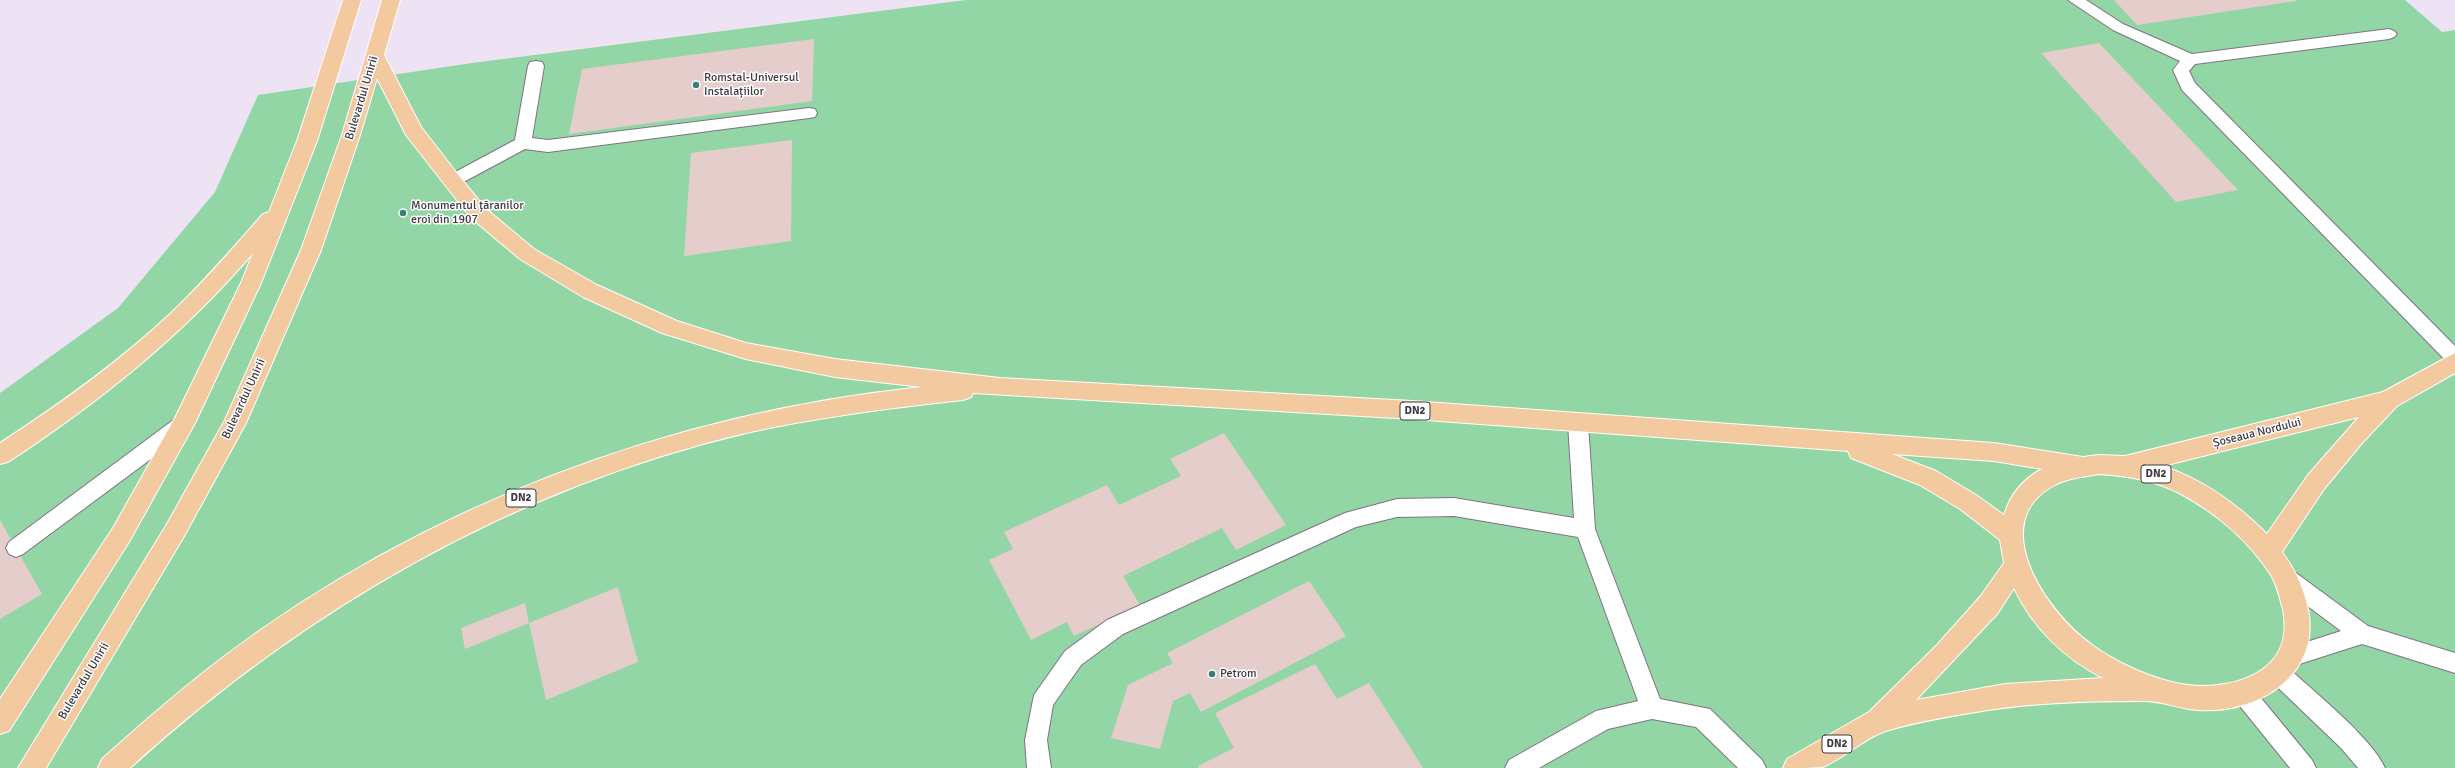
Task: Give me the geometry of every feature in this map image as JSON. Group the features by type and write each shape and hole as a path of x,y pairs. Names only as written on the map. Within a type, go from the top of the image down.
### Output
{"main road":[{"path":"0,722 121,535 184,424 251,283 307,141 352,0"},
{"name":"Bulevardul Unirii","path":"31,768 175,531 235,423 311,250 351,134 391,0"},
{"path":"375,56 413,130 478,212 527,254 590,291 670,327 746,350 836,368 1000,387"},
{"path":"0,454 47,424 119,370 200,298 280,207"},
{"name":"Șoseaua Nordului","path":"2269,551 2316,482 2354,436 2389,400 2455,362"},
{"name":"DN2","path":"111,768 211,682 306,614 410,551 540,489 655,448 768,420 840,406 1000,387 1412,410 1829,442 1994,452 2081,466 2125,466 2165,476 2204,495 2240,520 2269,551 2285,577 2295,605 2296,632 2284,665 2262,685 2243,693 2200,698 2153,689 2077,691 1991,698 1878,721"},
{"name":"Șoseaua Nordului","path":"2125,466 2389,400"},
{"name":"DN2","path":"1829,442 1885,460 1928,478 1968,502 2012,535"},
{"name":"DN2","path":"2081,466 2053,474 2031,489 2017,509 2012,535 2016,566 2034,603 2065,638 2106,668 2153,689"},
{"name":"DN2","path":"1796,768 1878,721 1946,653 1989,605 2016,566"}],"lane":[{"path":"2075,0 2118,27 2190,59 2390,34"},
{"path":"2190,59 2181,70 2188,86 2455,358"},
{"path":"523,143 536,66"},
{"path":"452,181 523,143 548,146 809,113"},
{"path":"1578,423 1586,529 1652,708"},
{"path":"16,548 184,424"},
{"path":"1039,768 1036,740 1042,702 1073,658 1115,627 1352,520 1397,508 1454,507 1586,529"},
{"path":"2285,577 2362,634 2455,663"},
{"path":"2362,634 2284,665 2372,768"},
{"path":"2243,693 2304,768"},
{"path":"1517,768 1604,719 1652,708 1702,717 1754,768"}],"green space":[{"path":"966,0 2405,0 2442,32 2455,30 2455,768 0,768 0,393 118,308 215,192 258,95 472,63"}],"building":[{"path":"2114,0 2296,0 2296,1 2137,25"},
{"name":"Romstal-Universul Instalațiilor","path":"814,39 812,101 569,134 582,69"},
{"path":"2099,43 2238,190 2176,202 2041,53"},
{"path":"792,140 791,241 684,256 691,153"},
{"path":"1224,433 1286,525 1236,550 1222,528 1123,576 1140,605 1074,636 1067,622 1031,640 989,560 1013,549 1004,532 1107,485 1119,505 1181,476 1170,459"},
{"path":"0,520 42,594 0,619"},
{"name":"Petrom","path":"1309,581 1346,636 1201,712 1190,693 1173,701 1160,749 1111,738 1128,685 1173,663 1167,653"},
{"path":"618,587 638,662 546,700 529,623"},
{"path":"525,603 529,623 465,649 461,628"},
{"path":"1315,664 1337,699 1369,683 1423,768 1199,768 1198,766 1234,748 1215,713"}],"place":[{"name":"Romstal-Universul Instalațiilor","path":"696,85"},
{"name":"Monumentul țăranilor eroi din 1907","path":"403,213"},
{"name":"Petrom","path":"1212,674"}]}
